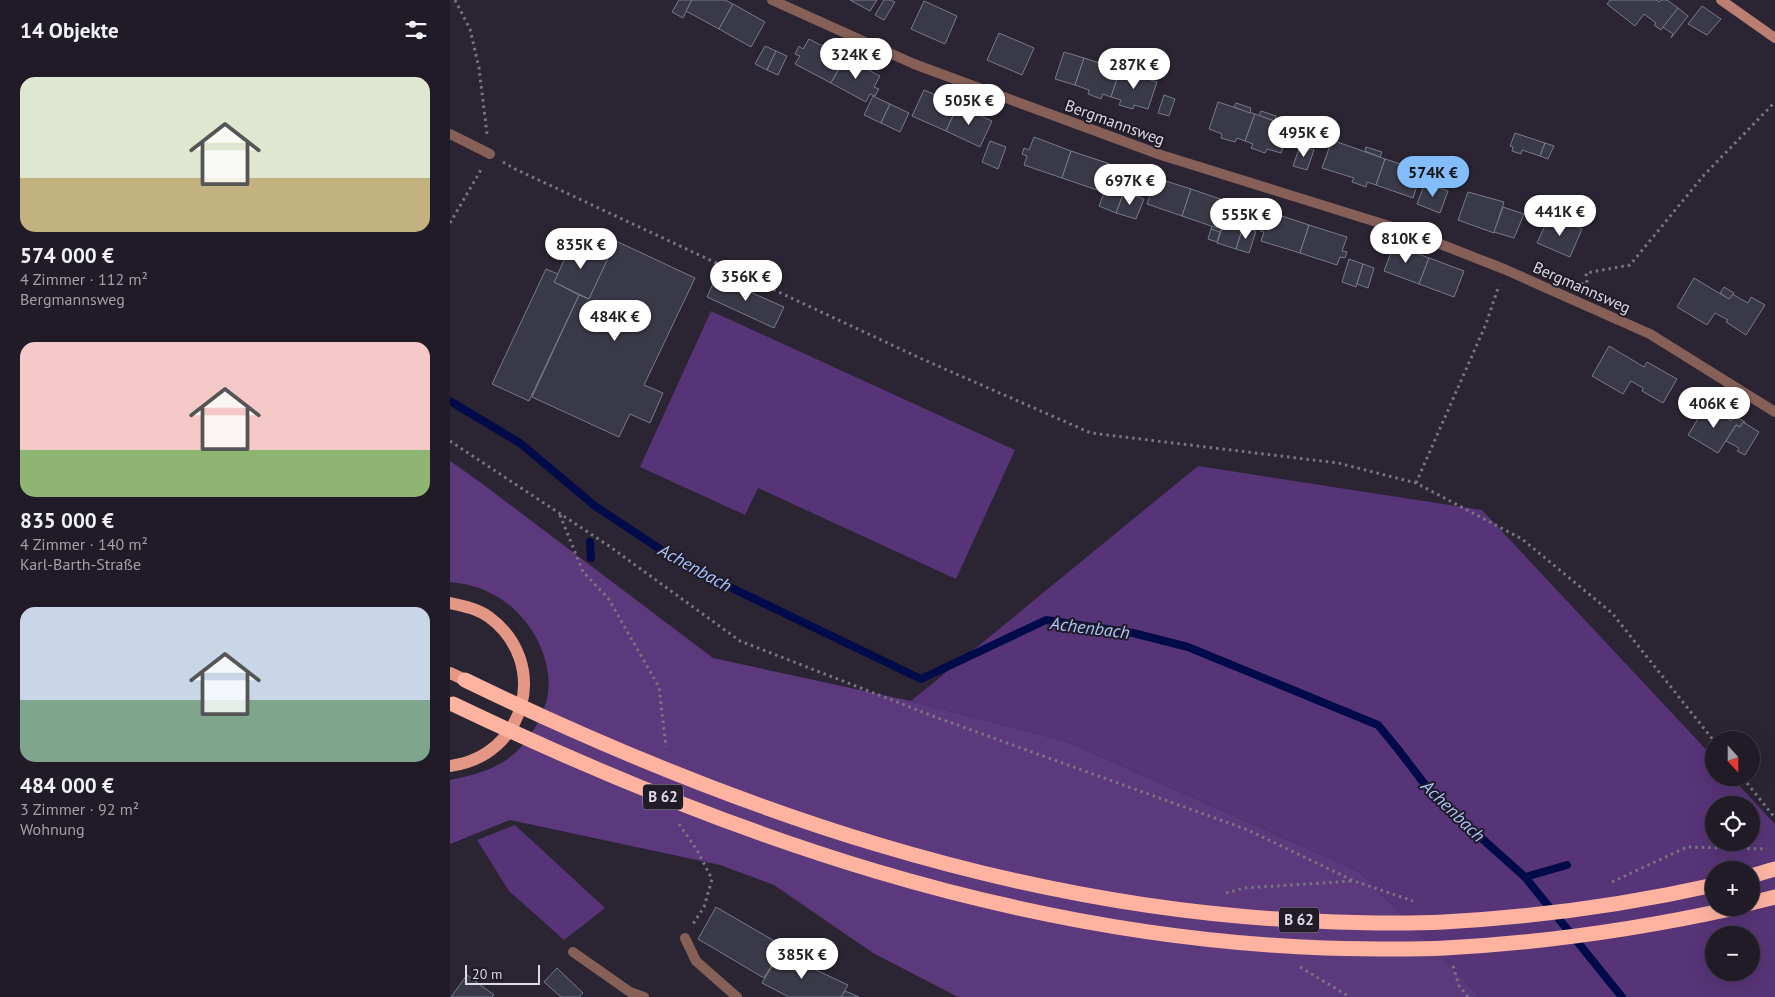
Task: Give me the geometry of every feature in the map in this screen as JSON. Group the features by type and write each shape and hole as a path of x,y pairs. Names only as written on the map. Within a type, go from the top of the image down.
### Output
{"highway":[{"name":"B 62","path":"465,680 530,712 647,763 767,808 889,848 965,869 1043,888 1122,902 1201,913 1280,920 1360,923 1441,922 1512,918 1584,909 1656,898 1705,887"},
{"name":"B 62","path":"451,703 637,787 758,833 881,873 959,895 1038,914 1118,928 1198,939 1279,946 1360,949 1441,948 1515,944 1588,935 1705,914"},
{"path":"1760,873 1775,869"},
{"path":"1760,900 1775,896"}],"main road":[{"path":"450,603 470,607 489,616 504,630 516,647 523,667 525,688 521,708 513,727 500,744 483,756 463,764 450,766"},
{"name":"B 62","path":"450,673 465,680"}],"street":[{"name":"Bergmannsweg","path":"772,0 914,64 1161,155 1412,233 1504,268 1650,334 1775,412"},
{"path":"1721,0 1775,38"},
{"path":"450,134 490,154"},
{"path":"685,938 696,961 738,997"},
{"path":"573,952 628,994 644,997"}],"path":[{"path":"450,223 490,154 479,68 470,29 455,0"},
{"path":"1587,283 1586,273 1630,265 1704,175 1775,102"},
{"path":"490,154 515,169 922,359 1091,433 1338,463 1416,483 1522,539 1612,613 1706,731"},
{"path":"1416,483 1486,324 1504,268"},
{"path":"450,441 609,546 740,641 938,718 1248,830 1354,881"},
{"path":"560,514 583,572 608,598 659,687 666,752"},
{"path":"1749,786 1775,818"},
{"path":"678,823 697,850 712,878 704,907"},
{"path":"1607,884 1687,847 1775,849"}],"shaded area":[{"path":"711,311 1015,450 956,579 758,488 745,515 640,467"},
{"path":"450,461 713,658 911,701 1068,742 1360,872 1480,997 958,997 873,953 774,885 720,865 510,820 450,844 450,780 488,770 506,760 526,742 542,714 547,700 548,678 541,648 534,634 515,610 503,600 485,591 450,582"},
{"path":"1198,466 1482,510 1705,748 1705,786 1739,786 1749,796 1705,796 1705,851 1760,851 1760,808 1775,824 1775,997 1480,997 1360,872 1068,742 911,701"},
{"path":"515,825 605,908 564,940 509,891 477,840"}],"building":[{"path":"679,0 692,0 683,18 672,12"},
{"path":"692,0 725,0 733,4 719,29 686,11"},
{"path":"850,0 877,0 870,11"},
{"path":"884,0 895,2 884,20 875,15"},
{"path":"1610,0 1657,0 1659,2 1667,0 1678,8 1661,30 1654,25 1656,23 1644,14 1635,26 1607,4"},
{"path":"924,1 957,16 945,44 911,29"},
{"path":"733,4 765,22 751,47 719,29"},
{"path":"1702,6 1721,19 1707,35 1688,24"},
{"path":"1678,8 1688,16 1671,38 1673,34 1663,27"},
{"path":"999,33 1034,48 1022,75 987,60"},
{"path":"809,39 845,58 831,83 795,64 800,56 795,54 799,46 803,49"},
{"path":"765,46 776,51 767,70 755,64"},
{"path":"776,51 787,56 778,75 767,70"},
{"path":"1064,52 1084,58 1075,85 1055,79"},
{"path":"845,58 880,76 874,87 879,89 875,96 870,94 866,102 831,83"},
{"path":"1084,58 1120,70 1111,97 1103,94 1101,99 1088,94 1089,90 1075,85"},
{"path":"1101,59 1117,64 1116,69 1099,63"},
{"path":"1126,67 1143,72 1141,77 1124,72"},
{"path":"1120,70 1157,82 1148,109 1134,105 1133,109 1119,105 1121,100 1111,97"},
{"path":"924,90 958,105 946,131 912,116"},
{"path":"1164,95 1175,99 1169,116 1158,113"},
{"path":"873,96 890,104 881,123 864,115"},
{"path":"1218,102 1255,114 1245,141 1237,138 1235,142 1221,138 1222,134 1209,129"},
{"path":"1236,103 1251,108 1250,113 1234,107"},
{"path":"890,104 909,113 900,132 881,123"},
{"path":"958,105 992,121 980,147 946,131"},
{"path":"1261,111 1276,116 1275,121 1259,116"},
{"path":"1255,114 1291,127 1281,153 1267,149 1265,153 1251,148 1253,144 1245,141"},
{"path":"1515,133 1545,143 1540,156 1522,150 1521,154 1512,151 1513,147 1510,146"},
{"path":"1034,137 1071,151 1062,178 1024,165 1027,156 1022,154 1024,148 1029,150"},
{"path":"1332,140 1385,159 1376,185 1367,182 1366,187 1352,182 1354,178 1322,168"},
{"path":"990,141 1006,147 998,169 982,162"},
{"path":"1545,143 1554,146 1548,159 1540,156"},
{"path":"1300,146 1314,150 1307,170 1293,166"},
{"path":"1366,147 1382,152 1380,157 1365,151"},
{"path":"1071,151 1110,164 1106,176 1109,177 1107,184 1103,182 1100,191 1062,178"},
{"path":"1385,159 1422,171 1413,198 1376,185"},
{"path":"1156,178 1191,189 1182,216 1147,204"},
{"path":"1425,183 1448,191 1440,213 1417,204"},
{"path":"1107,185 1124,192 1116,213 1099,206"},
{"path":"1191,189 1226,201 1217,228 1182,216"},
{"path":"1124,192 1144,199 1136,219 1116,213"},
{"path":"1468,192 1504,202 1494,233 1458,220"},
{"path":"1503,207 1524,214 1514,238 1494,232"},
{"path":"1270,212 1309,225 1300,253 1261,241 1264,232 1260,231 1261,225 1266,226"},
{"path":"1564,218 1569,220 1570,224 1582,229 1570,257 1537,243 1548,219 1559,224 1560,220"},
{"path":"1220,219 1225,220 1220,232 1211,229 1212,226 1217,228"},
{"path":"1225,220 1243,227 1236,249 1217,243"},
{"path":"1309,225 1347,237 1342,251 1347,252 1345,258 1340,257 1337,265 1300,253"},
{"path":"1243,227 1256,231 1249,253 1236,249"},
{"path":"1211,229 1220,232 1217,242 1208,239"},
{"path":"573,241 609,257 589,299 554,282"},
{"path":"616,241 695,278 644,385 663,393 650,423 630,414 619,437 532,397 579,295 589,299"},
{"path":"1394,245 1429,258 1419,284 1384,271"},
{"path":"1429,258 1464,271 1454,297 1419,284"},
{"path":"1349,259 1363,264 1356,287 1342,282"},
{"path":"1363,264 1374,268 1368,288 1357,284"},
{"path":"546,269 558,274 554,282 579,295 529,401 492,384"},
{"path":"716,277 784,307 774,328 707,297"},
{"path":"1694,278 1729,299 1732,294 1748,303 1751,297 1765,305 1746,335 1726,322 1728,320 1715,313 1707,325 1677,307"},
{"path":"1724,287 1734,293 1729,299 1720,293"},
{"path":"1609,346 1644,367 1647,362 1677,379 1663,403 1642,391 1643,388 1631,381 1623,394 1592,376"},
{"path":"1706,406 1731,421 1735,416 1745,422 1740,427 1736,425 1718,453 1688,435"},
{"path":"1743,422 1759,432 1745,455 1737,451 1739,448 1726,441 1736,425 1740,427"},
{"path":"716,907 783,946 764,978 698,939"},
{"path":"780,953 848,985 841,997 789,997 762,983"},
{"path":"557,968 583,993 579,997 561,997 544,982"},
{"path":"467,975 494,995 492,997 451,997"},
{"path":"845,991 859,997 841,997"}],"waterway":[{"name":"Achenbach","path":"450,401 520,443 595,506 684,565 921,679 1046,620 1133,633 1188,647 1378,725 1433,795 1525,877 1622,997"},
{"path":"590,542 591,558"},
{"path":"1525,877 1567,865"}]}
